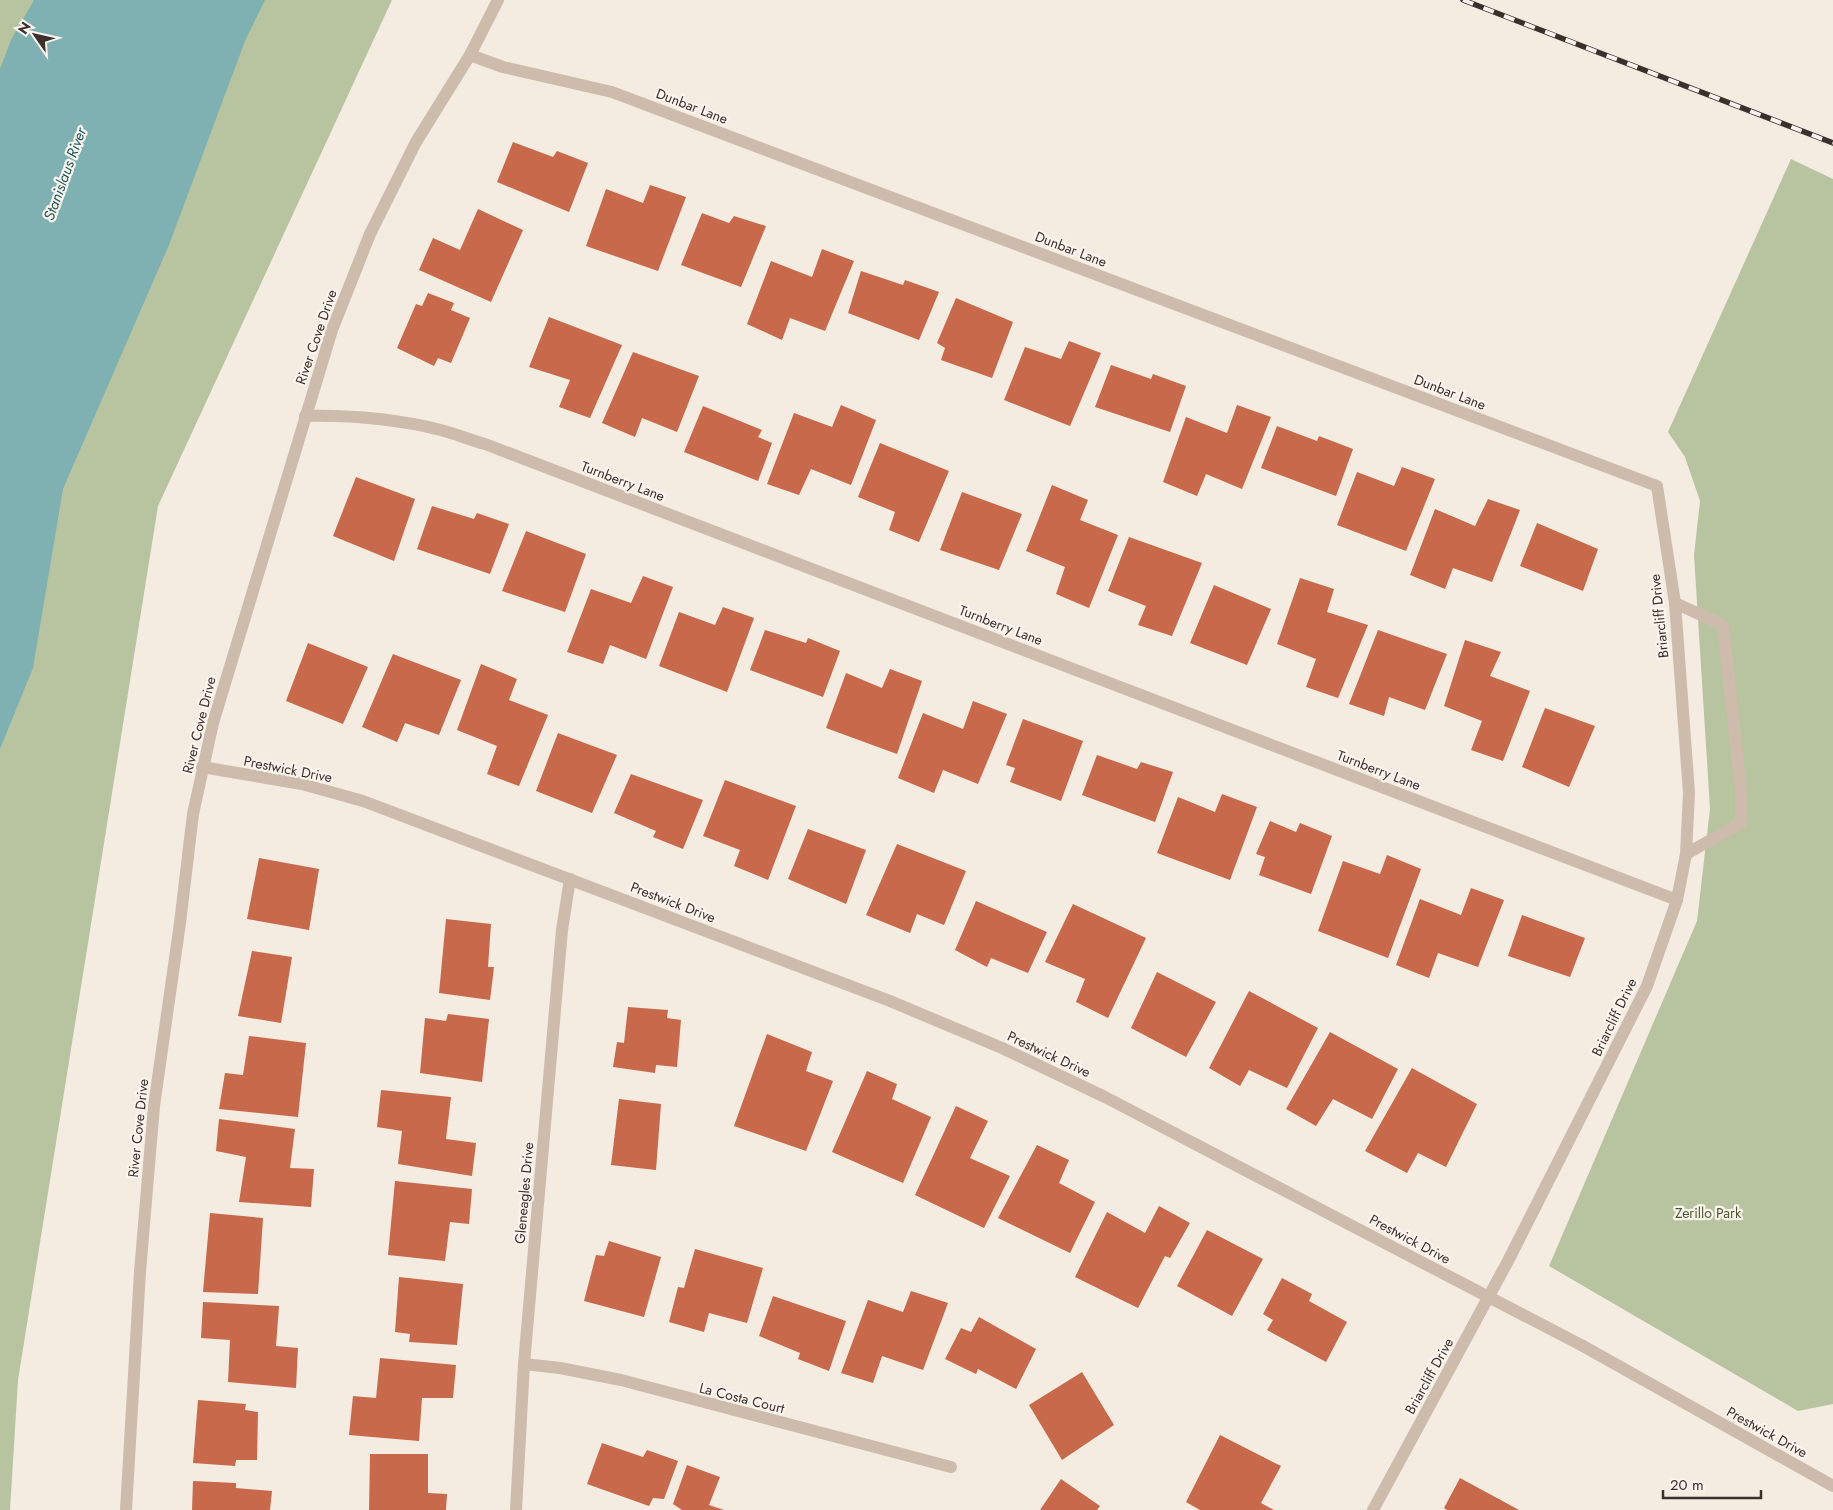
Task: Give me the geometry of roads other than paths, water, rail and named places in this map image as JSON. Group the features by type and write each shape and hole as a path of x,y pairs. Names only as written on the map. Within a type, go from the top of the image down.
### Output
{"street":[{"name":"River Cove Drive","path":"126,1510 140,1272 154,1106 179,932 193,814 202,767 213,723 332,330 370,234 416,142 470,55 498,0"},
{"name":"Dunbar Lane","path":"470,55 503,67 612,92 1657,486"},
{"name":"Turnberry Lane","path":"305,416 342,416 396,421 441,430 485,444 1677,900"},
{"name":"Briarcliff Drive","path":"1373,1510 1508,1261 1647,986 1677,900 1686,854 1689,793 1674,603 1657,486"},
{"path":"1674,603 1723,625 1741,791 1741,823 1686,854"},
{"name":"Prestwick Drive","path":"202,767 302,784 362,801 890,1001 1002,1048 1105,1097 1583,1346 1833,1486"},
{"name":"Gleneagles Drive","path":"516,1510 524,1364 562,930 570,879"},
{"name":"La Costa Court","path":"524,1364 560,1368 621,1380 951,1467"}],"water":[{"name":"Stanislaus River","path":"34,0 265,0 245,41 169,245 63,489 33,668 0,749 0,69 11,40"}],"railway":[{"path":"1463,0 1833,143"}],"park label":[{"name":"Zerillo Park","path":"1708,1213"}]}
